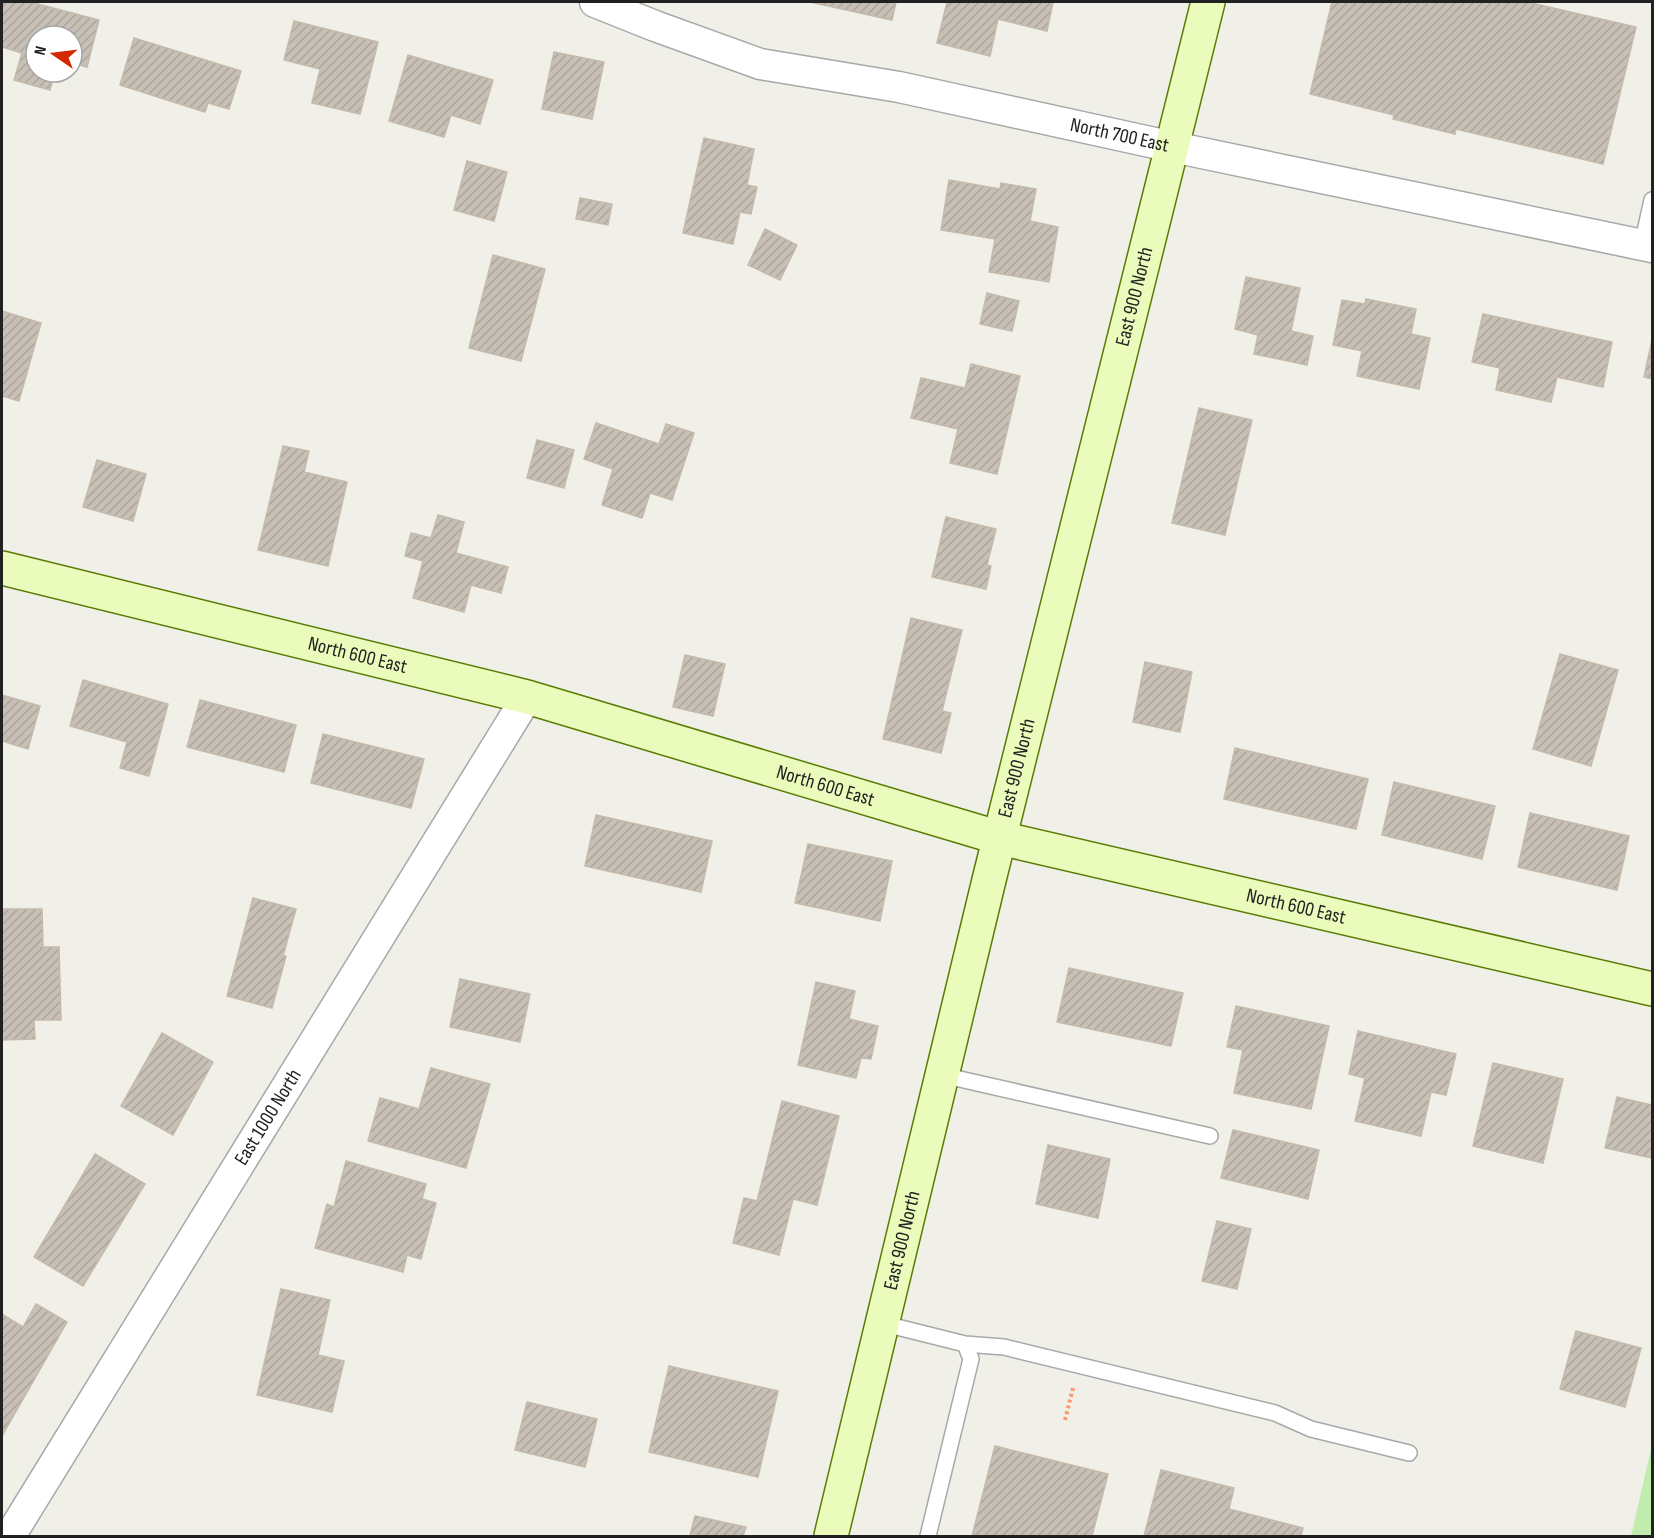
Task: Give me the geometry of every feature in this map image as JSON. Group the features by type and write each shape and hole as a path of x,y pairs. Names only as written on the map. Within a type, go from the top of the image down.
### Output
{"street":[{"name":"North 700 East","path":"595,2 625,7 760,64 899,87 1647,246"},
{"name":"East 900 North","path":"831,1536 1000,838 1208,2"},
{"name":"North 600 East","path":"2,567 527,697 1000,838 1653,989"},
{"name":"East 1000 North","path":"9,1530 527,697"}],"lane":[{"path":"1647,246 1653,200"},
{"path":"942,1075 1210,1136"},
{"path":"881,1323 965,1344 1004,1347 1263,1410 1311,1429 1409,1453"},
{"path":"928,1536 971,1359 965,1344"}],"green space":[{"path":"1652,1445 1652,1536 1631,1536"}],"building":[{"path":"2,2 30,2 99,20 87,67 84,66 84,24 24,24 24,83 14,80 22,53 2,47"},
{"path":"810,2 896,2 892,20"},
{"path":"947,2 1053,2 1047,31 998,19 990,56 937,43"},
{"path":"1332,2 1527,2 1636,27 1603,164 1456,129 1455,134 1393,119 1394,115 1310,94"},
{"path":"294,21 378,42 360,114 312,103 320,69 284,60"},
{"path":"134,38 241,71 229,109 208,103 205,112 120,85"},
{"path":"554,52 604,62 592,119 542,109"},
{"path":"408,55 493,80 480,124 451,115 444,137 389,121"},
{"path":"28,84 52,84 50,90"},
{"path":"704,138 754,149 747,185 757,187 751,214 740,212 733,244 683,233"},
{"path":"467,161 507,172 494,221 454,210"},
{"path":"949,180 1000,189 1001,183 1036,189 1030,221 1058,227 1049,282 989,272 995,239 941,230"},
{"path":"580,198 612,204 608,225 576,219"},
{"path":"765,229 797,245 780,280 748,265"},
{"path":"493,255 545,269 521,361 469,348"},
{"path":"1246,277 1300,288 1291,331 1313,336 1307,365 1254,354 1258,335 1235,329"},
{"path":"987,293 1019,301 1012,331 980,324"},
{"path":"1366,299 1416,309 1411,334 1430,338 1419,389 1357,376 1362,351 1333,345 1342,300 1365,304"},
{"path":"2,311 41,323 19,401 2,396"},
{"path":"1483,314 1612,342 1603,387 1557,377 1551,402 1496,390 1500,368 1472,362"},
{"path":"1652,340 1652,379 1644,377"},
{"path":"971,364 1020,376 997,474 950,463 958,429 911,418 921,378 965,388"},
{"path":"1199,408 1252,420 1225,535 1172,523"},
{"path":"596,423 659,444 666,424 694,433 672,500 650,493 642,518 602,505 613,469 584,459"},
{"path":"537,440 574,450 564,488 527,478"},
{"path":"283,446 309,451 304,472 347,482 328,566 258,550"},
{"path":"97,460 146,474 133,521 83,507"},
{"path":"438,515 464,522 456,553 508,567 501,593 471,585 464,612 413,598 423,561 405,556 411,533 431,538"},
{"path":"946,517 996,529 987,565 991,566 986,589 932,577"},
{"path":"911,618 962,630 942,711 951,713 941,753 883,739"},
{"path":"1560,654 1618,670 1591,766 1533,749"},
{"path":"685,655 725,664 713,716 673,707"},
{"path":"1145,662 1192,672 1180,732 1133,722"},
{"path":"83,680 168,704 149,776 120,768 127,742 70,726"},
{"path":"2,695 40,706 28,749 2,741"},
{"path":"200,700 296,725 284,772 187,747"},
{"path":"323,734 424,759 411,808 311,783"},
{"path":"1235,748 1368,779 1356,829 1224,799"},
{"path":"1394,782 1495,806 1482,859 1382,835"},
{"path":"1530,813 1629,836 1617,890 1518,867"},
{"path":"596,815 712,841 701,892 585,866"},
{"path":"808,844 892,861 880,921 795,903"},
{"path":"253,898 296,909 272,1008 227,996"},
{"path":"2,909 42,909 43,947 59,947 61,1020 34,1020 35,1039 2,1040"},
{"path":"1069,968 1183,993 1171,1046 1057,1022"},
{"path":"460,979 530,994 520,1042 450,1027"},
{"path":"816,982 855,991 849,1019 878,1026 871,1059 861,1058 856,1078 798,1065"},
{"path":"1236,1006 1329,1026 1311,1109 1234,1093 1243,1050 1227,1047"},
{"path":"1358,1031 1456,1054 1446,1095 1431,1092 1421,1136 1355,1121 1365,1078 1349,1074"},
{"path":"162,1033 213,1062 173,1135 121,1106"},
{"path":"1493,1063 1563,1079 1543,1163 1473,1146"},
{"path":"431,1068 490,1084 466,1168 368,1141 380,1098 419,1109"},
{"path":"1617,1097 1652,1105 1652,1158 1605,1148"},
{"path":"782,1101 839,1116 817,1205 793,1199 779,1255 733,1243 744,1198 757,1201"},
{"path":"1233,1130 1319,1150 1308,1199 1221,1178"},
{"path":"1048,1145 1110,1159 1098,1218 1036,1204"},
{"path":"95,1154 145,1184 83,1286 34,1257"},
{"path":"346,1161 426,1184 422,1199 436,1203 421,1259 407,1255 403,1272 315,1248 327,1204 334,1207"},
{"path":"1217,1221 1251,1229 1237,1289 1202,1281"},
{"path":"281,1289 330,1300 318,1355 344,1361 332,1412 257,1395"},
{"path":"36,1304 67,1322 2,1436 2,1314 23,1327"},
{"path":"1576,1331 1641,1348 1625,1407 1560,1389"},
{"path":"669,1366 778,1391 758,1477 649,1452"},
{"path":"527,1402 597,1419 585,1467 515,1450"},
{"path":"995,1446 1108,1474 1092,1536 972,1536"},
{"path":"1161,1470 1234,1488 1229,1509 1303,1528 1301,1536 1144,1536"},
{"path":"695,1516 746,1527 743,1536 690,1536"}]}
